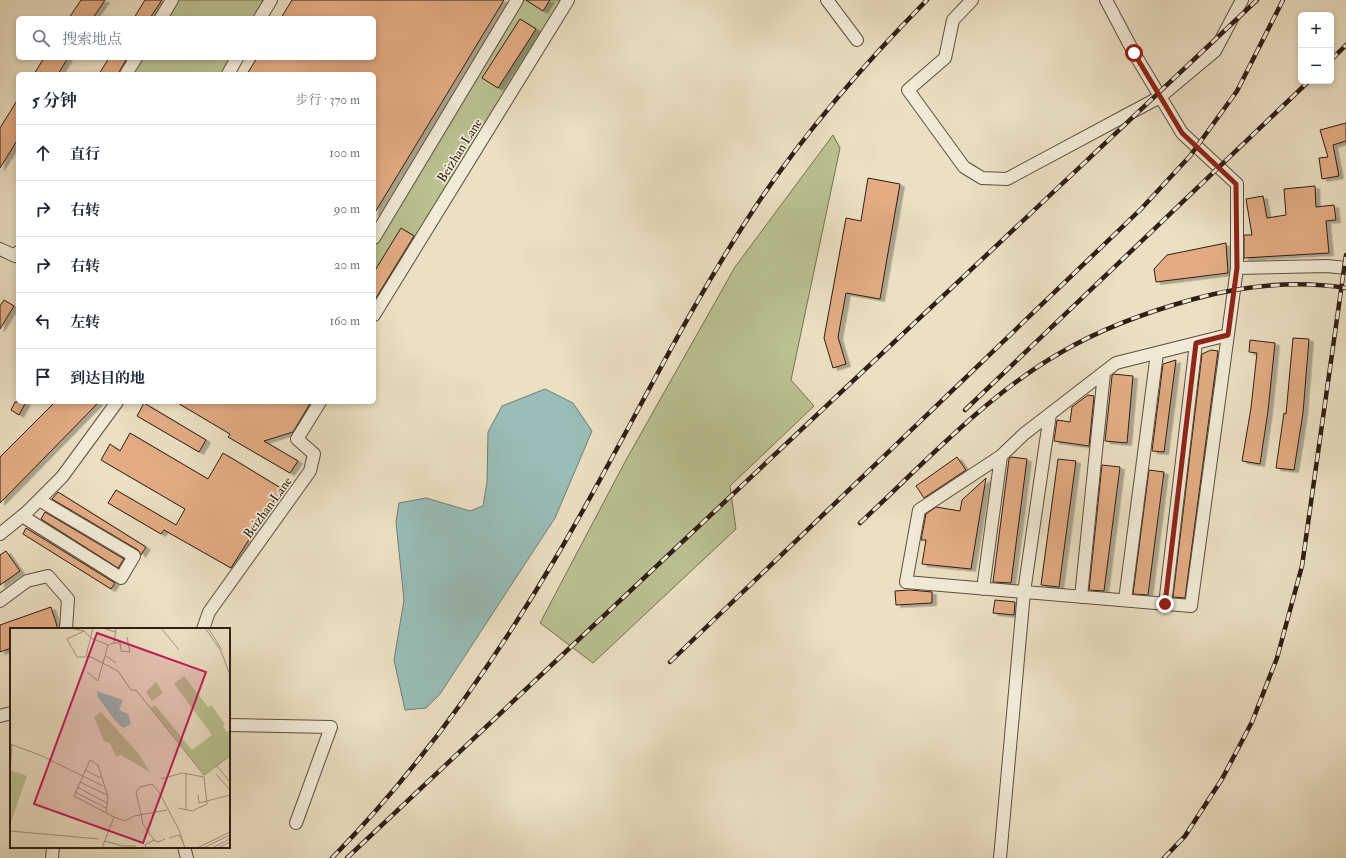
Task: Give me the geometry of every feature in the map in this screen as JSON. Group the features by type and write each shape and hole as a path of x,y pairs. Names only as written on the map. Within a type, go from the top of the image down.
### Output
{"street":[{"path":"162,16 172,0"},
{"path":"261,16 271,0"},
{"path":"376,235 517,0"},
{"name":"Beizhan Lane","path":"376,312 568,0"},
{"path":"827,0 857,40"},
{"path":"972,0 953,20 945,58 908,90 964,167 982,178 1007,179 1160,97 1215,51 1242,0"},
{"path":"1106,0 1134,53 1182,133 1236,184 1237,268 1228,335 1191,606 906,582 919,510 1001,456 1024,434 1116,363 1228,335"},
{"path":"127,72 135,60"},
{"path":"229,72 236,60"},
{"path":"0,249 16,256"},
{"path":"1237,268 1327,266 1346,268"},
{"path":"1165,604 1196,343"},
{"path":"1125,600 1157,353"},
{"path":"1081,597 1104,373"},
{"path":"0,534 22,516 62,477 116,404"},
{"name":"Beizhan Lane","path":"203,628 209,612 310,471 314,454 297,439 319,404"},
{"path":"1000,858 1024,592 1050,414"},
{"path":"982,589 1001,456"},
{"path":"22,516 121,578 134,556 39,500"},
{"path":"0,601 27,581 48,576 68,599 66,628"},
{"path":"0,716 10,713"},
{"path":"230,725 331,727 296,823"},
{"path":"52,858 53,848"},
{"path":"184,848 187,858"}],"green space":[{"path":"172,0 271,0 261,16 162,16"},
{"path":"517,0 568,0 389,290 376,283 376,235"},
{"path":"135,60 236,60 229,72 127,72"},
{"path":"833,135 840,148 791,380 814,406 730,486 736,529 593,663 540,623 626,460 735,267"}],"water":[{"path":"545,389 573,403 592,431 555,518 440,694 426,708 405,710 394,660 404,600 396,522 399,503 426,498 470,511 483,506 487,482 488,432 502,406"}],"building":[{"path":"81,0 105,0 94,16 70,16"},
{"path":"145,0 162,0 151,16 135,16"},
{"path":"292,0 504,0 376,211 376,72 248,72 256,60 376,60 376,16 282,16"},
{"path":"526,0 550,0 543,11"},
{"path":"520,19 536,29 498,88 482,78"},
{"path":"43,60 67,60 59,72 35,72"},
{"path":"108,60 126,60 119,72 100,72"},
{"path":"16,102 16,142 0,168 0,128"},
{"path":"1346,123 1346,141 1333,145 1339,176 1322,179 1319,158 1328,157 1320,130"},
{"path":"868,178 900,184 880,299 846,293 838,337 846,364 833,368 824,338 846,218 861,221"},
{"path":"1315,186 1316,207 1334,205 1336,220 1326,221 1329,253 1244,258 1244,235 1252,235 1246,199 1263,196 1267,218 1286,215 1284,189"},
{"path":"401,228 414,236 376,298 376,269"},
{"path":"1226,243 1228,273 1156,282 1154,269 1167,255"},
{"path":"4,300 14,306 0,329 0,306"},
{"path":"1293,338 1309,339 1303,413 1294,470 1276,468 1284,413 1286,414"},
{"path":"1250,340 1275,343 1268,411 1260,464 1242,461 1251,408 1257,353 1249,352"},
{"path":"1211,350 1218,351 1185,598 1173,597 1202,354"},
{"path":"1176,360 1164,452 1152,451 1163,364"},
{"path":"1113,374 1133,376 1127,443 1105,441"},
{"path":"1088,395 1094,396 1089,446 1054,441 1057,420 1070,422 1072,407"},
{"path":"15,402 16,404 25,404 19,415 11,410"},
{"path":"53,404 97,404 0,503 0,457"},
{"path":"143,404 146,404 206,440 199,452 137,416"},
{"path":"179,404 310,404 293,432 264,441 298,461 290,473 228,437 230,434"},
{"path":"130,433 208,479 223,453 284,490 277,502 274,500 231,568 164,530 161,534 108,503 116,490 176,525 185,509 101,460 110,444 120,451"},
{"path":"957,457 966,470 924,498 916,486"},
{"path":"1011,457 1027,459 1011,583 993,582 1009,459"},
{"path":"1058,459 1076,461 1059,587 1041,585"},
{"path":"1102,465 1120,467 1104,591 1089,590"},
{"path":"1149,470 1164,472 1148,595 1133,594"},
{"path":"986,478 971,569 922,564 926,540 921,540 926,514 936,507 960,511 962,500"},
{"path":"58,492 146,547 141,555 138,550 52,499"},
{"path":"45,512 124,559 118,568 41,519"},
{"path":"26,528 115,583 111,589 23,534"},
{"path":"6,551 20,571 0,585 0,555"},
{"path":"910,590 932,592 932,603 896,605 895,591"},
{"path":"995,600 1015,602 1014,615 993,613"},
{"path":"51,607 58,628 10,628 10,648 0,652 0,625"}],"railway":[{"path":"332,858 395,789 480,677 506,638 555,559 703,293 729,249 775,178 815,125 859,73 927,0"},
{"path":"347,858 1257,0"},
{"path":"670,662 1141,209 1190,156 1237,91 1283,0"},
{"path":"1334,57 1346,45"},
{"path":"965,410 1306,84"},
{"path":"1164,858 1185,836 1222,779 1252,722 1277,658 1302,566 1346,255"},
{"path":"860,523 956,432 1007,389 1060,353 1108,328 1159,309 1212,294 1250,288 1289,285 1346,288"}],"route":[{"path":"1134,53 1182,133 1236,184 1237,268 1228,335 1196,343 1165,604"}]}
